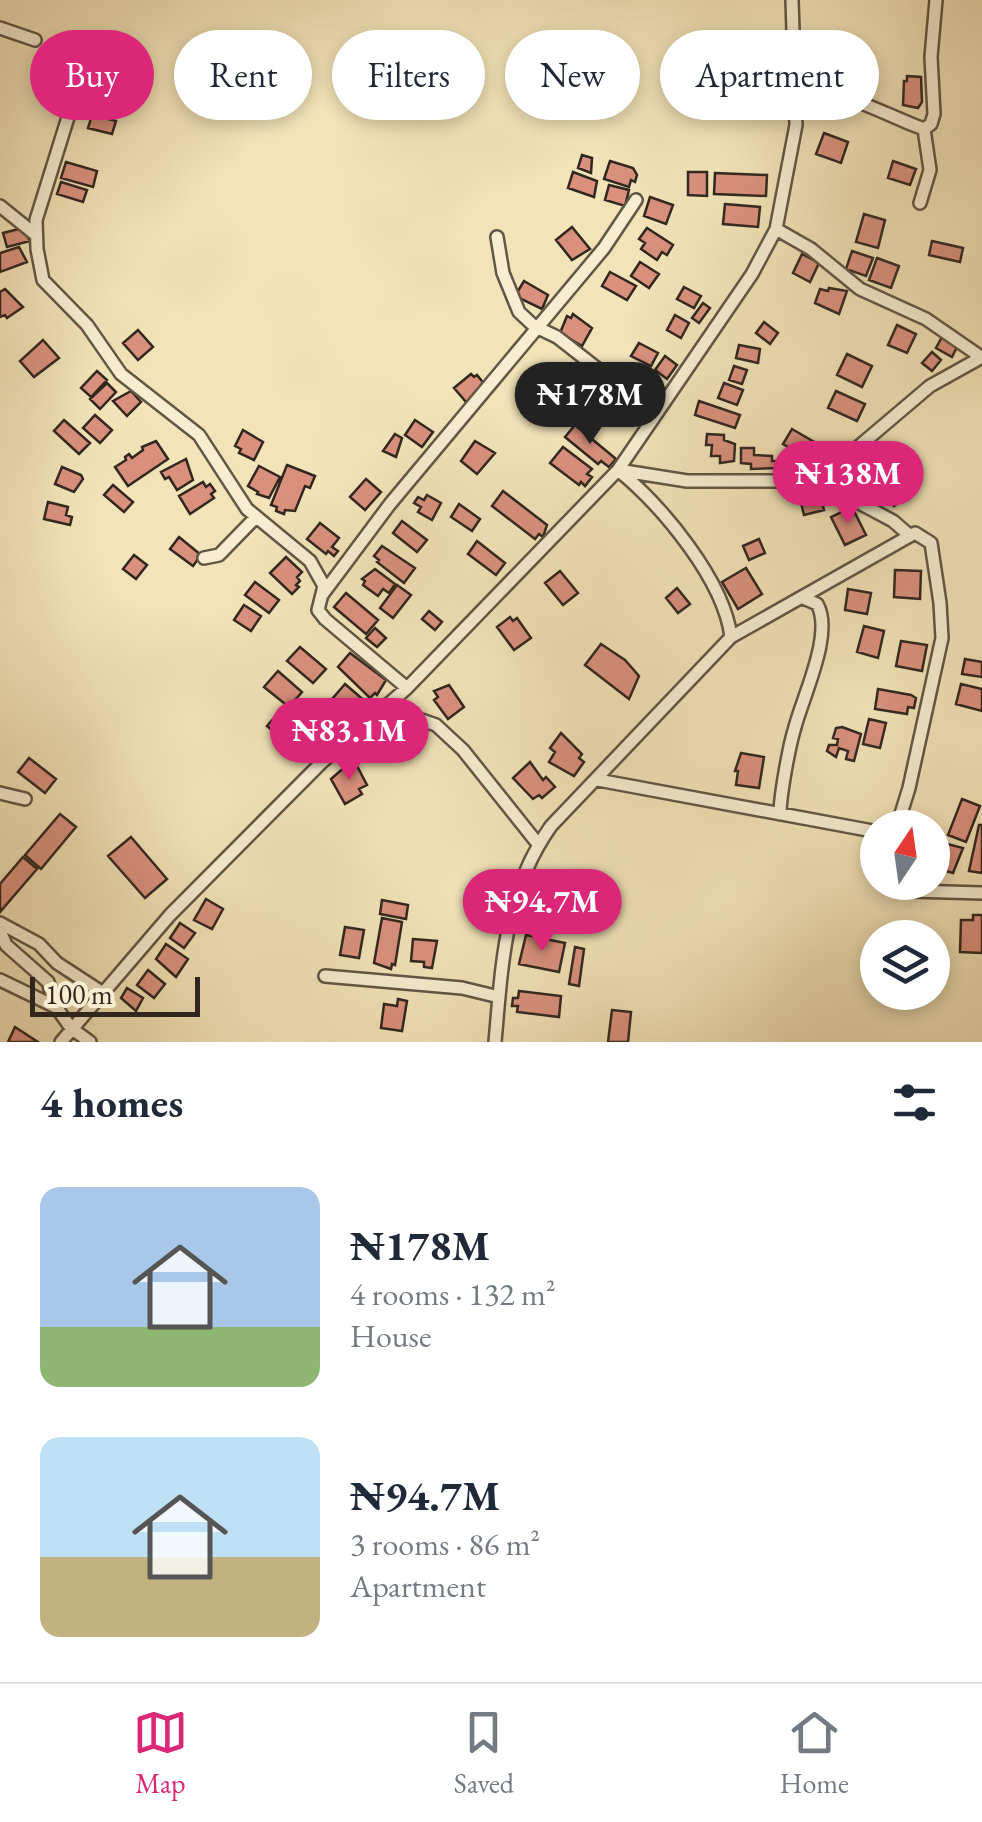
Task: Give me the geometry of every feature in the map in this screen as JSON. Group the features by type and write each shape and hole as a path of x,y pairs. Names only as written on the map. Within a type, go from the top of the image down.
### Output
{"street":[{"path":"792,0 793,30"},
{"path":"924,129 931,124 934,114 931,57 936,0"},
{"path":"0,28 30,38"},
{"path":"879,111 924,129"},
{"path":"68,120 36,220 43,280 86,325 121,374 200,435 255,518 310,562 324,586 318,610 407,688"},
{"path":"61,1042 170,915 321,763 407,688 618,470 752,274 776,229 796,120"},
{"path":"920,203 930,170 924,129"},
{"path":"322,594 390,504 604,248 636,200"},
{"path":"0,206 36,235"},
{"path":"776,229 821,256 860,290 926,320 982,357 930,386 818,481"},
{"path":"497,237 510,293 519,312 557,336 612,380"},
{"path":"618,470 687,481 818,481 892,521 908,534"},
{"path":"618,470 691,548 712,586 731,637"},
{"path":"204,558 220,555 255,518"},
{"path":"494,1042 504,939 512,908 530,856 551,826 731,637 908,534 916,533 930,543 942,638 902,810"},
{"path":"780,814 794,730 820,638 821,609 803,598"},
{"path":"386,707 436,725 464,750 538,844"},
{"path":"598,780 860,829"},
{"path":"0,793 25,799"},
{"path":"950,892 982,893"},
{"path":"0,927 39,944 57,963 104,993"},
{"path":"0,927 6,944 48,982 56,1007 71,1028 90,1042"},
{"path":"325,976 462,988 499,997"},
{"path":"0,980 56,1007"}],"building":[{"path":"907,76 921,77 922,102 918,108 903,105"},
{"path":"90,120 116,121 112,134 88,128"},
{"path":"824,133 848,142 841,163 816,154"},
{"path":"582,155 592,158 591,173 578,168"},
{"path":"610,161 633,168 635,182 631,180 629,187 604,179"},
{"path":"893,161 916,169 910,185 888,178"},
{"path":"66,162 97,171 93,187 61,178"},
{"path":"573,172 597,181 594,197 568,188"},
{"path":"688,172 707,172 707,196 688,195"},
{"path":"715,173 767,175 766,196 714,194"},
{"path":"61,182 87,190 83,202 57,194"},
{"path":"609,185 629,190 625,206 605,200"},
{"path":"650,197 673,205 666,224 644,216"},
{"path":"725,204 760,207 758,227 723,224"},
{"path":"864,214 885,220 878,248 856,242"},
{"path":"572,227 590,249 572,260 556,240"},
{"path":"23,228 30,241 7,247 3,233"},
{"path":"647,228 673,245 667,255 662,252 657,260 641,249 645,243 639,239"},
{"path":"932,241 963,248 960,262 929,255"},
{"path":"19,247 27,262 0,272 0,253"},
{"path":"852,251 873,258 866,276 846,269"},
{"path":"802,254 819,263 810,282 793,273"},
{"path":"877,258 899,266 891,288 869,280"},
{"path":"640,262 659,274 649,288 631,276"},
{"path":"610,272 636,286 627,300 602,286"},
{"path":"524,281 548,295 542,309 515,296"},
{"path":"684,287 701,296 694,308 677,299"},
{"path":"5,289 23,307 7,318 0,317 0,292"},
{"path":"820,289 847,291 839,314 815,303"},
{"path":"703,303 710,308 699,323 692,318"},
{"path":"573,314 592,328 582,346 560,333 567,316 571,318"},
{"path":"675,315 689,323 681,338 667,330"},
{"path":"764,322 778,333 770,344 756,333"},
{"path":"897,325 916,334 907,353 888,345"},
{"path":"138,330 153,347 138,360 123,343"},
{"path":"942,337 958,345 952,357 936,348"},
{"path":"43,340 59,358 34,377 20,361"},
{"path":"639,343 658,353 651,366 631,356"},
{"path":"739,345 760,349 758,363 736,358"},
{"path":"932,352 941,360 932,371 922,363"},
{"path":"847,354 872,366 862,387 837,375"},
{"path":"665,356 677,365 667,379 655,370"},
{"path":"734,366 747,370 742,384 729,380"},
{"path":"97,371 107,380 91,397 81,388"},
{"path":"471,374 486,386 466,402 454,388"},
{"path":"107,383 116,392 100,409 90,399"},
{"path":"724,383 743,390 737,405 718,398"},
{"path":"131,391 141,402 127,416 113,401"},
{"path":"836,391 865,404 857,421 828,408"},
{"path":"626,392 634,398 624,413 616,407"},
{"path":"699,401 740,415 735,428 695,415"},
{"path":"95,415 112,430 100,443 83,428"},
{"path":"64,420 90,443 79,454 54,431"},
{"path":"415,420 433,432 422,447 405,435"},
{"path":"575,425 616,459 609,467 601,461 598,464 565,437"},
{"path":"792,429 828,450 819,465 783,444"},
{"path":"243,430 263,442 254,460 239,453 241,449 235,446"},
{"path":"395,434 402,438 396,457 383,451"},
{"path":"707,434 724,435 724,440 735,444 734,461 720,463 720,456 711,456"},
{"path":"156,441 168,459 128,486 115,467 129,454 132,458 142,447"},
{"path":"475,441 495,453 477,474 461,461"},
{"path":"563,447 592,469 587,474 592,477 585,486 550,463"},
{"path":"741,448 754,448 754,455 772,456 772,461 788,461 791,472 779,468 751,469 751,464 741,463"},
{"path":"186,459 193,480 177,490 161,472"},
{"path":"287,465 315,476 310,488 305,486 295,511 285,510 284,514 271,505"},
{"path":"259,466 280,477 269,498 248,486"},
{"path":"62,467 83,479 74,492 55,484"},
{"path":"889,475 902,488 897,493 903,499 894,506 889,501 885,504 872,490"},
{"path":"366,479 381,492 365,510 350,497"},
{"path":"203,482 215,491 211,494 214,498 190,514 179,496"},
{"path":"113,485 133,502 124,512 104,495"},
{"path":"503,491 547,525 543,537 539,534 535,539 492,506"},
{"path":"820,494 824,510 804,515 800,499"},
{"path":"427,495 441,503 432,520 418,512 421,507 414,503 418,497 424,500"},
{"path":"48,502 68,507 70,525 44,519"},
{"path":"459,504 480,519 472,531 451,517"},
{"path":"852,507 866,535 845,545 831,517"},
{"path":"402,521 427,540 417,552 393,533"},
{"path":"320,523 339,538 332,547 338,551 334,556 307,539"},
{"path":"179,537 201,555 193,566 170,549"},
{"path":"759,539 765,553 749,560 743,546"},
{"path":"477,541 505,563 496,575 468,554"},
{"path":"382,546 415,568 404,583 377,562 374,556"},
{"path":"134,555 147,565 136,579 123,569"},
{"path":"286,557 302,572 297,577 299,587 292,594 270,573"},
{"path":"746,568 762,594 738,609 722,582"},
{"path":"375,569 395,584 389,593 383,589 378,596 363,585 362,579"},
{"path":"895,570 921,571 920,599 894,597"},
{"path":"560,571 578,593 563,605 545,583"},
{"path":"255,582 279,600 269,613 245,595"},
{"path":"397,585 411,595 393,618 380,608"},
{"path":"677,588 690,604 678,613 666,598"},
{"path":"848,589 871,593 867,614 845,610"},
{"path":"346,593 378,620 366,634 334,607"},
{"path":"244,605 261,616 251,631 234,620"},
{"path":"429,611 442,622 435,630 422,619"},
{"path":"510,617 513,621 517,618 531,638 514,650 497,627"},
{"path":"864,626 884,631 878,658 857,652"},
{"path":"375,628 386,638 377,647 366,638"},
{"path":"901,641 927,645 922,671 896,666"},
{"path":"601,644 625,660 639,676 629,699 585,665"},
{"path":"300,647 326,669 313,683 287,661"},
{"path":"350,653 386,680 377,695 370,698 338,667"},
{"path":"965,659 982,662 982,677 962,674"},
{"path":"278,671 302,692 289,707 264,687"},
{"path":"345,684 367,703 354,718 332,699"},
{"path":"961,684 982,689 982,711 956,704"},
{"path":"449,685 464,707 448,719 434,700 438,697 434,691"},
{"path":"878,689 911,695 916,698 914,708 908,707 907,714 875,709"},
{"path":"280,711 298,727 286,742 267,726"},
{"path":"318,719 329,729 318,741 307,732"},
{"path":"869,719 886,723 880,748 863,744"},
{"path":"836,728 861,734 854,761 846,759 848,751 839,748 836,757 827,751 829,745 837,745 838,739 833,738"},
{"path":"561,733 582,754 579,758 584,762 574,776 549,762 555,752 550,748"},
{"path":"741,753 764,757 759,788 736,785 735,771"},
{"path":"29,758 56,779 45,793 18,772"},
{"path":"530,762 543,780 546,777 555,787 542,798 539,795 533,799 513,778"},
{"path":"348,764 350,768 356,764 367,785 359,789 362,794 345,804 331,779"},
{"path":"962,799 980,806 966,842 950,836"},
{"path":"60,814 76,827 41,869 25,855"},
{"path":"982,825 982,873 969,871"},
{"path":"131,837 167,879 145,898 108,856"},
{"path":"950,845 963,848 953,873 950,872"},
{"path":"23,857 37,869 0,912 0,884"},
{"path":"206,899 223,909 212,929 194,920"},
{"path":"382,900 408,905 406,919 380,914"},
{"path":"973,915 982,915 982,953 960,952 961,920 973,920"},
{"path":"382,918 402,922 391,969 374,963"},
{"path":"180,923 195,933 184,948 170,938"},
{"path":"345,927 364,930 359,958 340,955"},
{"path":"526,935 565,943 559,972 519,964"},
{"path":"413,939 437,941 432,968 424,967 424,962 411,961"},
{"path":"166,944 188,959 176,977 156,959"},
{"path":"575,947 584,949 579,986 569,984"},
{"path":"148,970 165,984 154,998 137,985"},
{"path":"127,988 143,998 136,1011 121,998"},
{"path":"519,991 561,996 559,1017 517,1012 518,1006 512,1006"},
{"path":"398,999 407,1001 402,1031 381,1028 384,1004 397,1006"},
{"path":"612,1010 631,1012 628,1042 608,1042"},
{"path":"15,1027 38,1042 8,1042"}]}
